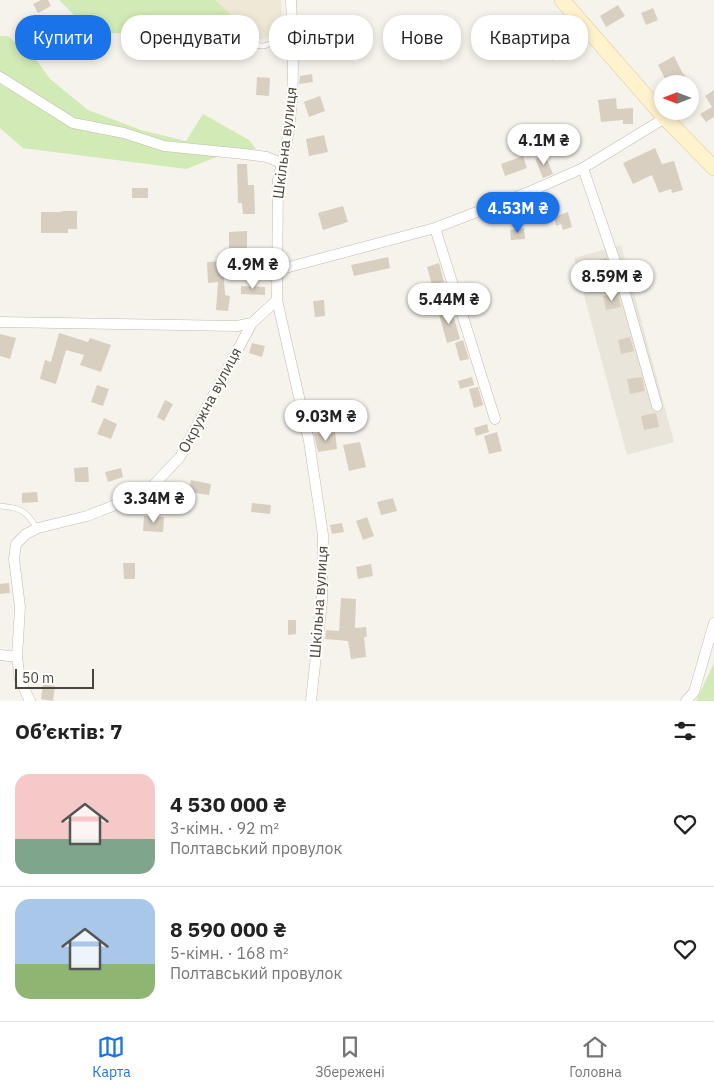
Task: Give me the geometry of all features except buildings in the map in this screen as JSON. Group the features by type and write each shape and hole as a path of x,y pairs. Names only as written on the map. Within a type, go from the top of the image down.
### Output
{"street":[{"name":"Шкільна вулиця","path":"291,0 291,15"},
{"path":"562,0 654,105"},
{"name":"Шкільна вулиця","path":"292,60 293,98 278,179 277,300 309,441 323,535 322,600 311,701"},
{"path":"0,77 73,123 124,133 164,146 267,157 282,164"},
{"path":"278,270 435,228 583,168 662,120"},
{"path":"667,120 714,168"},
{"path":"583,168 621,279 657,406"},
{"path":"435,228 495,418"},
{"path":"252,323 277,300"},
{"name":"Окружна вулиця","path":"0,322 237,326 252,323"},
{"name":"Окружна вулиця","path":"30,701 20,680 17,657 20,607 14,559 16,544 26,534 38,528 87,516 146,493 180,457 252,323"},
{"path":"686,701 694,692 714,623"},
{"path":"0,655 17,657"}],"lane":[{"path":"0,506 19,508 31,517 38,528"}],"shaded area":[{"path":"197,0 281,0 282,15 269,15 269,36 259,39 259,15 214,15 210,5"},
{"path":"621,245 674,442 627,455 574,258"}],"green space":[{"path":"59,0 215,0 231,15 121,15 121,33 111,33 111,15 74,15"},
{"path":"0,36 8,36 15,42 15,60 37,60 50,79 88,110 141,130 186,141 203,114 249,140 256,149 232,151 186,169 23,148 0,128"},
{"path":"714,663 714,701 696,701"}]}
